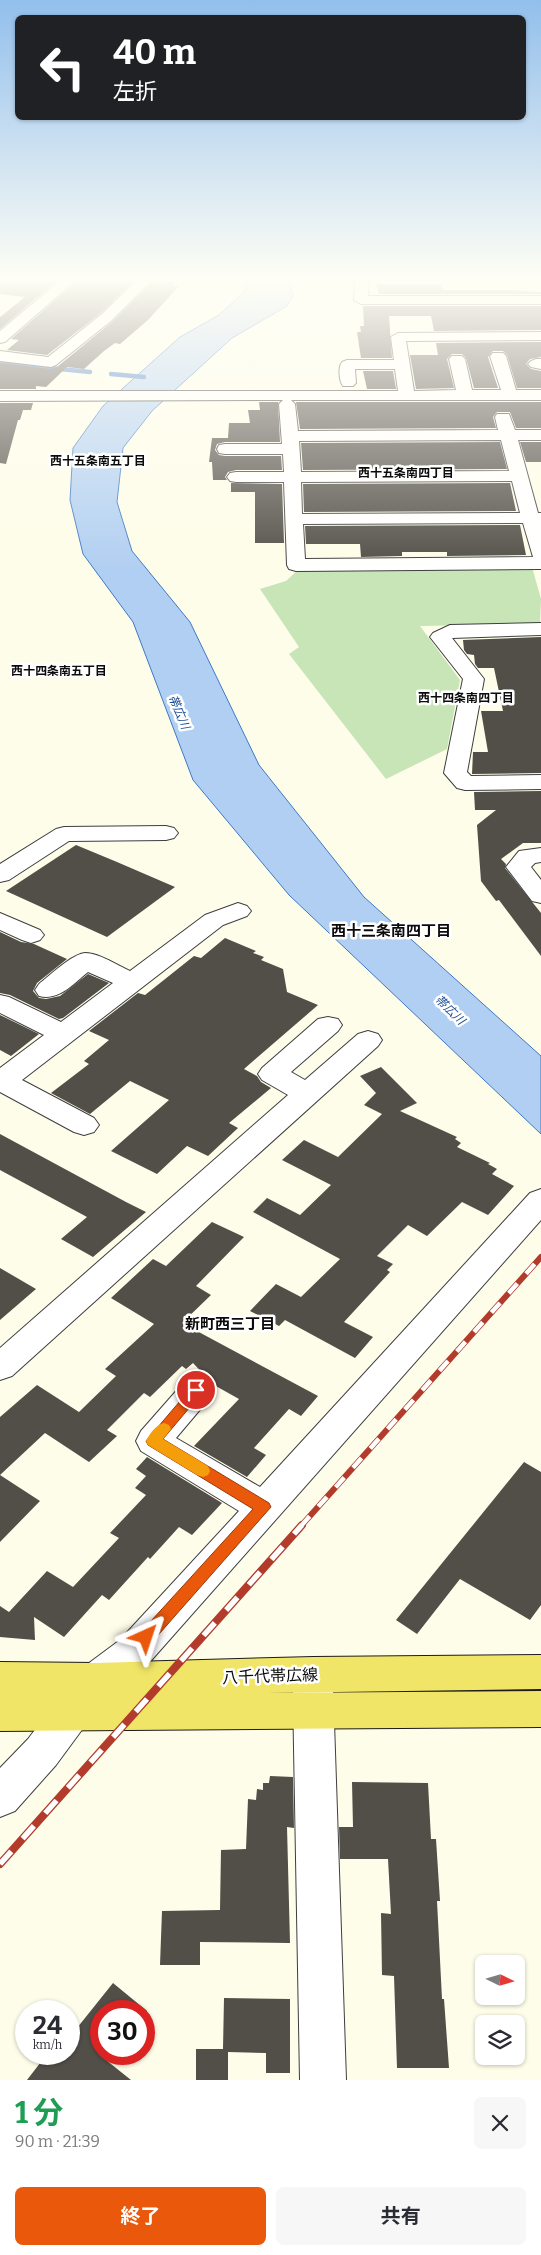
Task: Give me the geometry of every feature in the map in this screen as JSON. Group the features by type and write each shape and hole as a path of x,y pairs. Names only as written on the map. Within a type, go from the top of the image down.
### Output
{"main road":[{"name":"八千代帯広線","path":"0,1712 72,1712 541,1672"},
{"name":"八千代帯広線","path":"0,1680 95,1681 313,1692 541,1709"}],"street":[{"path":"0,390 50,390 58,377 52,376"},
{"path":"348,376 348,384"},
{"path":"404,376 407,395"},
{"path":"461,376 465,395"},
{"path":"501,376 508,435 519,476 536,518 541,556"},
{"path":"0,396 541,394"},
{"path":"287,404 293,477 296,565 541,564"},
{"path":"225,449 291,442 541,435"},
{"path":"236,477 519,476"},
{"path":"293,519 536,518"},
{"path":"541,629 450,631 440,637 474,679 455,773 465,783 541,782"},
{"path":"0,875 64,834 166,833"},
{"path":"541,855 528,856 518,867 541,896"},
{"path":"84,1125 1,1081 214,920 238,911"},
{"path":"0,921 31,935"},
{"path":"48,990 86,961 132,982"},
{"path":"0,1003 64,1034"},
{"path":"308,1094 272,1074 328,1025"},
{"path":"0,1367 368,1040"},
{"path":"0,1797 42,1752 95,1681 134,1652 541,1200"},
{"path":"196,1390 153,1441 263,1507"},
{"path":"313,1692 323,2080"}],"green space":[{"path":"532,567 541,599 540,624 420,626 460,680 447,749 386,779 289,654 299,647 260,589 286,581 299,569"}],"water":[{"name":"帯広川","path":"136,376 190,376 152,411 123,448 117,502 132,551 190,622 259,765 364,897 541,1056 541,1134 289,895 193,780 133,622 83,554 70,500 73,448 103,406"}],"building":[{"path":"0,376 57,376 46,387 36,386 36,389 0,389"},
{"path":"364,376 394,376 396,389 367,389"},
{"path":"414,376 451,376 454,388 416,389"},
{"path":"471,376 494,376 498,388 474,388"},
{"path":"513,376 541,376 541,388 517,388"},
{"path":"259,402 278,402 280,442 225,442 217,444 215,450 219,455 225,456 281,456 282,470 236,470 228,472 225,477 227,480 213,480 212,462 209,462 212,438 228,438 229,423 250,423 248,410 260,410"},
{"path":"296,402 541,402 541,428 516,428 510,412 497,412 493,417 496,428 300,429"},
{"path":"0,403 33,403 31,410 23,410 20,420 18,420 6,464 0,463"},
{"path":"500,442 507,469 303,470 301,443"},
{"path":"520,442 541,442 541,462 526,462"},
{"path":"231,483 282,484 284,543 255,543 255,492 231,492"},
{"path":"510,483 516,511 304,512 303,484"},
{"path":"520,525 526,555 447,556 447,552 402,552 402,556 361,557 360,544 306,544 305,526"},
{"path":"541,637 541,773 472,774 473,752 488,752 481,711 503,711 494,668 478,668 475,664 474,655 467,654 464,650 463,640"},
{"path":"541,791 541,843 523,843 501,859 506,864 505,868 541,913 541,956 499,900 496,901 481,881 477,825 496,810 475,810 474,792"},
{"path":"76,845 175,887 107,937 6,891"},
{"path":"0,932 21,942 34,944 67,959 37,983 33,991 39,998 46,999 60,996 88,974 109,983 63,1018 59,1019 10,995 0,993"},
{"path":"225,938 256,951 253,953 264,957 261,960 283,969 287,992 318,1005 244,1069 257,1076 261,1082 271,1088 229,1123 238,1128 208,1156 187,1146 157,1174 111,1151 169,1100 130,1081 90,1114 51,1093 89,1064 84,1061 109,1040 89,1031 138,993 145,995 194,956 201,958"},
{"path":"0,1015 39,1034 11,1056 0,1050"},
{"path":"381,1067 417,1103 400,1111 457,1137 455,1139 461,1143 457,1147 490,1163 488,1164 497,1169 492,1174 514,1186 488,1215 462,1202 427,1236 408,1225 377,1256 393,1264 387,1270 390,1272 344,1322 373,1337 355,1358 285,1320 279,1326 250,1311 276,1284 301,1297 340,1259 253,1212 267,1198 300,1215 331,1185 282,1160 304,1140 338,1157 382,1114 364,1105 376,1093 360,1076"},
{"path":"0,1134 146,1212 93,1257 61,1239 87,1217 0,1170"},
{"path":"212,1222 244,1237 196,1286 211,1295 182,1323 318,1396 301,1416 289,1409 254,1448 266,1455 247,1477 194,1446 239,1399 214,1385 193,1363 186,1369 182,1366 150,1397 144,1393 107,1430 117,1436 89,1462 45,1433 0,1475 0,1417 37,1385 79,1412 116,1376 105,1369 154,1324 111,1298 153,1259 166,1266"},
{"path":"0,1268 36,1289 0,1320"},
{"path":"147,1457 222,1503 192,1535 179,1527 150,1559 148,1557 109,1600 102,1595 64,1637 34,1617 35,1640 0,1637 0,1606 9,1612 47,1571 73,1587 119,1538 110,1533 146,1495 135,1488 146,1476 136,1469"},
{"path":"524,1462 541,1472 541,1605 530,1620 460,1579 417,1634 396,1620"},
{"path":"0,1475 40,1501 0,1542"},
{"path":"270,1776 293,1777 294,1828 287,1827 290,1943 200,1942 200,1965 160,1965 162,1911 220,1910 221,1850 246,1849 248,1799 256,1800 257,1789 263,1790 263,1783 269,1783"},
{"path":"352,1782 428,1783 431,1839 436,1839 440,1901 437,1901 442,1999 444,1999 449,2068 397,2068 394,1976 382,1975 381,1913 391,1914 388,1859 340,1859 339,1827 353,1827"},
{"path":"113,1983 134,2000 99,2000"},
{"path":"224,1998 290,1999 290,2073 266,2073 266,2053 228,2052 228,2080 196,2080 196,2049 223,2049"},
{"path":"90,2012 90,2065 112,2065 131,2080 27,2080 39,2065 80,2065 80,2024"}],"waterway":[{"path":"134,376 144,377"}],"railway":[{"path":"301,1526 541,1257"},
{"path":"0,1864 302,1525"}],"slow traffic":[{"path":"164,1429 153,1441 203,1471"}],"district":[{"name":"西十五条南五丁目","path":"98,461"},
{"name":"西十五条南四丁目","path":"406,473"},
{"name":"西十四条南五丁目","path":"59,671"},
{"name":"西十四条南四丁目","path":"466,698"},
{"name":"西十三条南四丁目","path":"391,931"},
{"name":"新町西三丁目","path":"230,1324"}],"route":[{"path":"146,1637 263,1507 153,1441 196,1390"}]}
